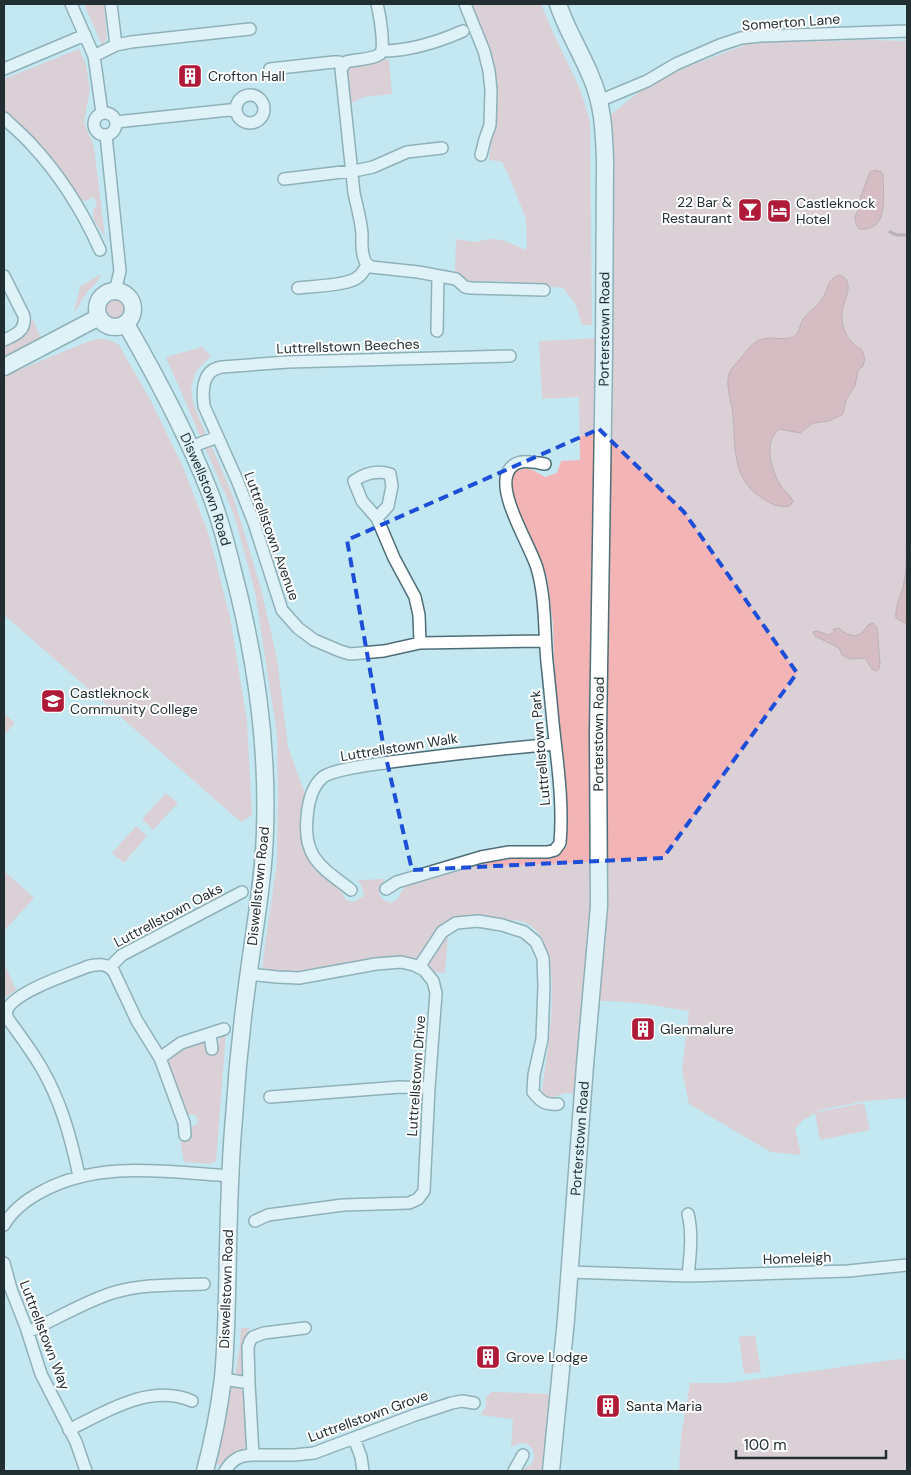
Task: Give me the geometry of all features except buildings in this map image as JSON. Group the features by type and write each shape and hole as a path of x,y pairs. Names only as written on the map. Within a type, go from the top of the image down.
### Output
{"street":[{"path":"71,4 94,56 102,113"},
{"path":"112,4 116,45"},
{"path":"377,4 382,51"},
{"path":"465,4 484,51 489,71 491,90 490,125 481,155"},
{"name":"Porterstown Road","path":"551,1471 565,1336 599,906 598,733 605,160 604,129 599,101 592,78 558,4"},
{"path":"94,56 116,45 131,42 250,29"},
{"path":"463,31 440,41 422,46 382,51 372,58 353,60 343,65 341,70 351,171 362,232 362,253 367,264 372,267 456,279 465,287 544,290"},
{"name":"Somerton Lane","path":"599,101 641,83 676,64 741,38 907,31"},
{"path":"4,69 84,36"},
{"path":"270,69 334,62 339,62 343,65"},
{"path":"116,122 229,110 236,111"},
{"path":"102,113 112,116 116,122 112,132 106,135 99,134 94,128 94,120 102,113"},
{"path":"4,118 31,144 58,177 79,208 100,250"},
{"path":"106,135 120,271 115,291"},
{"path":"284,179 373,167 407,152 442,148"},
{"path":"298,288 351,281 365,270 367,264"},
{"path":"4,276 24,316 23,327 20,332 4,340"},
{"path":"437,331 438,276"},
{"path":"115,291 126,295 132,303 132,314 126,324 116,327 111,326 99,317 99,301 106,294 115,291"},
{"path":"4,367 99,317"},
{"name":"Diswellstown Road","path":"126,324 158,381 190,447 210,494 225,540 249,636 264,750 264,857 248,974 234,1118 230,1176 227,1324 223,1379 215,1432 206,1471"},
{"name":"Luttrellstown Beeches","path":"202,393 205,380 210,372 222,367 288,362 510,356"},
{"name":"Luttrellstown Avenue","path":"202,393 204,406 254,523 282,610 290,621 314,640 350,654 384,651 420,643 545,641"},
{"path":"190,447 218,437"},
{"name":"Luttrellstown Park","path":"386,889 397,882 480,857 509,852 548,852 555,850 560,843 561,793 540,583 532,555 511,508 506,480 508,472 514,464 522,461 545,464"},
{"path":"377,518 394,558 415,598 420,615 420,643"},
{"name":"Luttrellstown Walk","path":"351,890 316,861 308,844 306,828 310,797 314,788 325,776 335,772 368,766 448,754 555,744"},
{"name":"Luttrellstown Oaks","path":"110,967 122,955 242,892"},
{"path":"248,974 299,978 376,964 401,962 419,967 442,932 456,923 478,921 502,925 524,932 536,942 543,958 542,1039 534,1075 533,1092 539,1100 550,1105 558,1104"},
{"path":"79,1176 70,1137 57,1099 40,1065 5,1012 7,1007 13,1002 38,987 89,966 98,964 110,967 114,972 137,1021 160,1058 189,1122 186,1135"},
{"name":"Luttrellstown Drive","path":"255,1220 285,1212 343,1205 409,1203 418,1200 424,1191 436,993 433,981 419,967"},
{"path":"160,1058 181,1043 224,1029"},
{"path":"210,1035 212,1049"},
{"path":"270,1097 400,1087 429,1088"},
{"path":"4,1225 18,1208 34,1195 79,1176 109,1171 138,1170 230,1176"},
{"path":"688,1214 690,1254 688,1276"},
{"name":"Luttrellstown Way","path":"4,1263 11,1289 44,1381 78,1447 86,1471"},
{"name":"Homeleigh","path":"569,1272 688,1276 848,1271 907,1265"},
{"path":"28,1332 111,1294 148,1286 204,1284"},
{"path":"225,1471 239,1457 253,1455 248,1347 250,1341 253,1337 264,1333 305,1328"},
{"path":"223,1379 249,1383"},
{"path":"70,1430 115,1407 145,1398 179,1395 192,1401"},
{"name":"Luttrellstown Grove","path":"253,1455 304,1454 323,1450 452,1403 462,1401 474,1403"},
{"path":"354,1438 361,1457 363,1471"},
{"path":"514,1471 523,1455"}],"highlighted area":[{"path":"599,429 684,512 797,673 663,858 412,870 384,749 347,540"}],"shaded area":[{"path":"84,4 104,4 107,39 102,45"},
{"path":"470,4 541,4 580,89 590,121 592,325 582,325 576,305 563,288 499,281 465,281 455,274 456,239 474,242 490,239 503,240 526,250 527,247 526,219 508,174 502,162 489,160 494,124"},
{"path":"867,40 907,41 907,1098 865,1101 819,1110 817,1112 864,1103 870,1130 820,1140 815,1113 802,1121 795,1129 801,1155 771,1152 689,1104 682,1071 689,1011 639,1003 591,1000 609,116 639,92 679,70 750,43"},
{"path":"79,49 86,65 90,90 84,122 94,147 105,237 94,220 93,210 97,204 94,197 86,201 80,200 4,111 4,79"},
{"path":"389,59 392,94 364,97 349,104 346,84 347,67"},
{"path":"875,170 883,174 883,210 876,225 859,229 855,216 860,207 861,196 870,172"},
{"path":"101,275 74,312 80,287"},
{"path":"839,275 847,281 848,286 842,313 844,330 849,339 862,350 865,359 863,366 858,370 855,386 846,400 843,414 829,421 813,423 800,433 779,429 774,435 771,441 770,457 774,473 781,486 793,501 790,506 779,506 765,500 752,490 740,472 735,451 733,416 728,389 729,374 732,368 758,340 766,338 785,339 796,335 804,318 820,302 832,279"},
{"path":"115,299 122,302 125,309 122,316 115,319 108,316 105,309 108,302"},
{"path":"33,320 41,338 4,358 4,346 25,335 30,321"},
{"path":"599,338 591,729 590,918 575,1094 566,1093 551,1098 542,1092 550,1028 552,977 548,954 541,936 528,924 498,919 449,921 445,973 433,972 415,959 404,956 382,957 309,972 275,971 262,967 277,862 277,734 255,592 234,515 166,357 202,347 211,356 196,371 191,388 194,406 233,496 261,588 277,659 288,747 305,794 302,816 313,864 329,882 340,889 346,900 354,902 364,896 358,880 385,879 379,893 385,901 390,903 399,897 407,885 498,860 557,856 567,846 567,797 555,688 553,624 547,577 515,507 512,474 529,469 545,477 557,473 561,461 580,460 579,397 542,399 539,341"},
{"path":"98,339 109,340 119,345 151,401 183,467 208,532 230,617 247,721 252,815 241,822 4,615 4,376"},
{"path":"907,544 907,624 896,618 896,614 905,577"},
{"path":"873,623 877,627 880,664 879,669 876,671 872,669 865,658 850,659 842,655 839,648 815,636 813,632 817,631 829,635 833,633 834,629 839,628 847,634 857,635"},
{"path":"4,713 15,723 4,735"},
{"path":"166,793 178,803 153,830 142,819"},
{"path":"136,826 147,836 124,863 112,853"},
{"path":"4,871 34,898 4,931"},
{"path":"4,963 16,990 4,998"},
{"path":"226,1033 216,1161 211,1164 184,1162 180,1141 190,1137 191,1128 198,1123 196,1115 186,1114 168,1066 169,1060 171,1055 180,1049 202,1041 209,1051 218,1050 219,1039"},
{"path":"241,1328 250,1328 244,1339 245,1371 235,1377 240,1345"},
{"path":"755,1335 761,1372 744,1374 739,1337"},
{"path":"898,1359 907,1360 907,1471 679,1471 681,1437 690,1383 728,1383"},
{"path":"233,1387 241,1389 244,1394 246,1445 242,1452 227,1464 219,1465 214,1462 229,1389"},
{"path":"492,1392 554,1394 545,1471 520,1471 532,1463 534,1452 525,1443 519,1443 511,1447 513,1419 480,1415 486,1407 486,1397"}],"waterway":[{"path":"890,232 897,235 907,235"}],"place":[{"name":"Crofton Hall","path":"190,76"},
{"name":"22 Bar & Restaurant","path":"750,210"},
{"name":"Castleknock Hotel","path":"779,211"},
{"name":"Castleknock Community College","path":"53,701"},
{"name":"Glenmalure","path":"643,1029"},
{"name":"Grove Lodge","path":"488,1357"},
{"name":"Santa Maria","path":"608,1406"}]}
